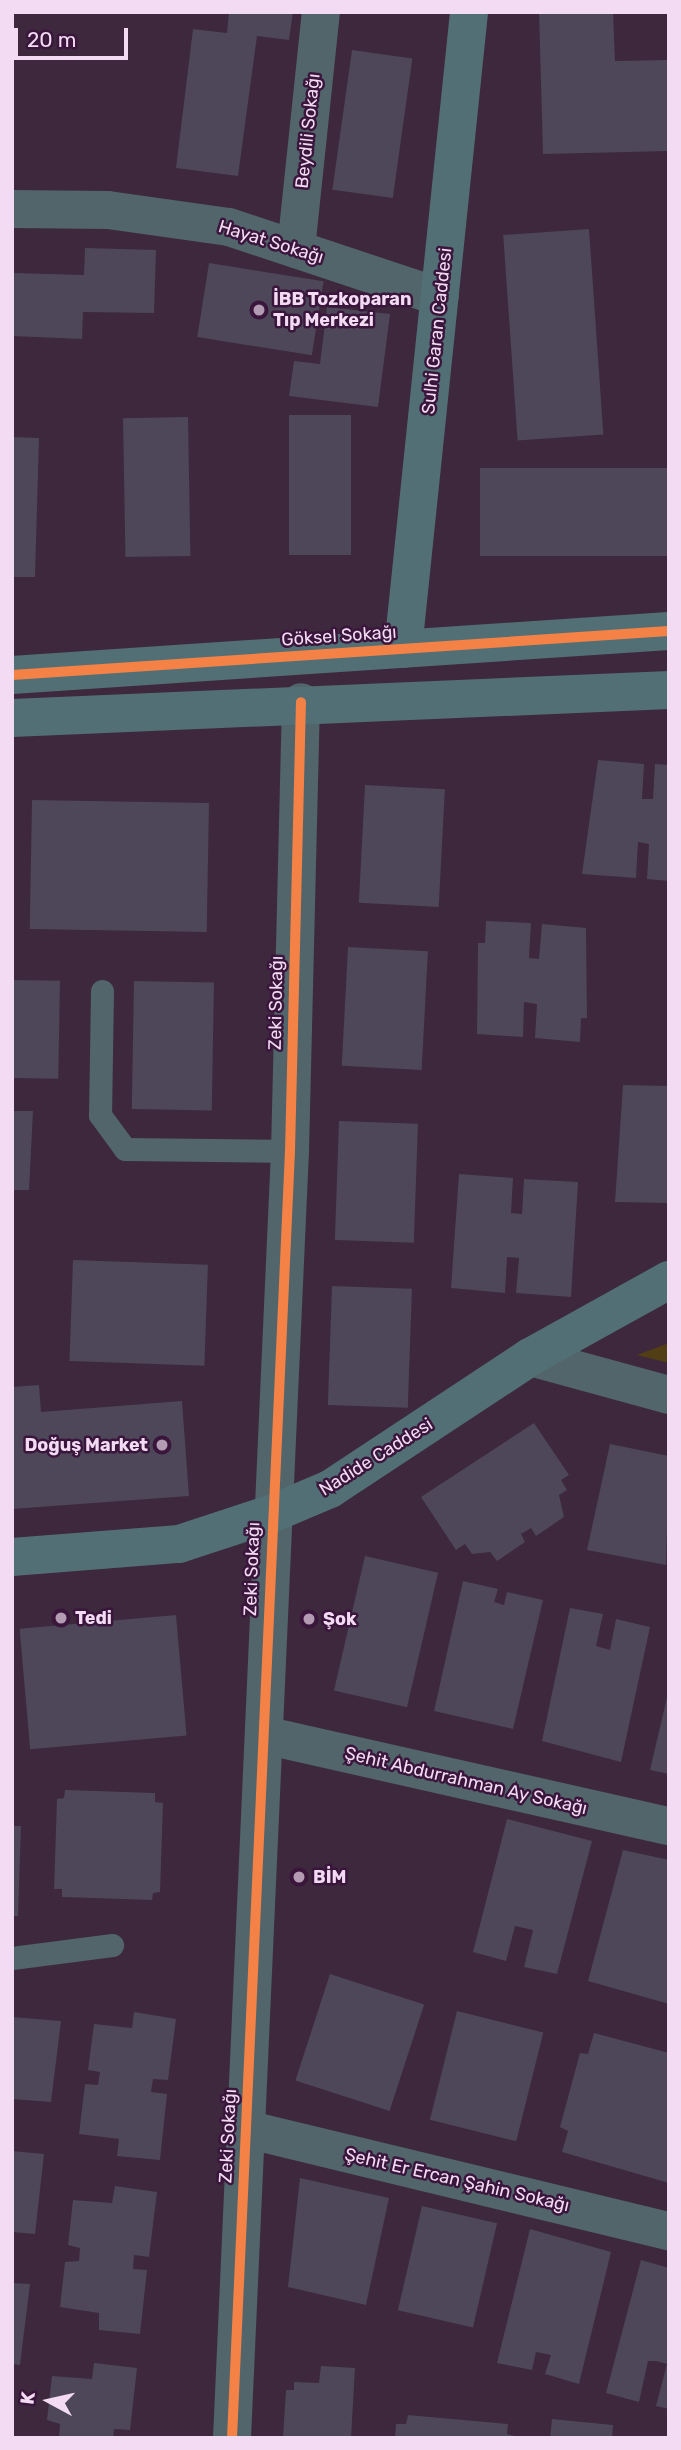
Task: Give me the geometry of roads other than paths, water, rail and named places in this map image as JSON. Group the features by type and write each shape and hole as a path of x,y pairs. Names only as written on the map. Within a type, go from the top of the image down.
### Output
{"street":[{"name":"Beydili Sokağı","path":"296,249 321,12"},
{"name":"Sulhi Garan Caddesi","path":"404,649 469,12"},
{"name":"Hayat Sokağı","path":"12,209 108,210 229,227 440,297"},
{"name":"Göksel Sokağı","path":"12,675 669,631"},
{"path":"12,718 301,702 669,690"},
{"name":"Zeki Sokağı","path":"232,2438 264,1735 271,1514 290,1151 301,702"},
{"name":"Nadide Caddesi","path":"12,1558 180,1544 271,1514 330,1489 530,1357 669,1280"},
{"path":"530,1357 669,1395"},
{"name":"Şehit Abdurrahman Ay Sokağı","path":"264,1735 669,1826"},
{"name":"Şehit Er Ercan Şahin Sokağı","path":"246,2129 669,2231"}],"lane":[{"path":"102,991 100,1115 125,1149 290,1151"},
{"path":"12,1958 112,1945"}],"place":[{"name":"İBB Tozkoparan Tıp Merkezi","path":"259,310"},
{"name":"Doğuş Market","path":"162,1445"},
{"name":"Tedi","path":"61,1618"},
{"name":"Şok","path":"309,1619"},
{"name":"BİM","path":"299,1877"}]}
